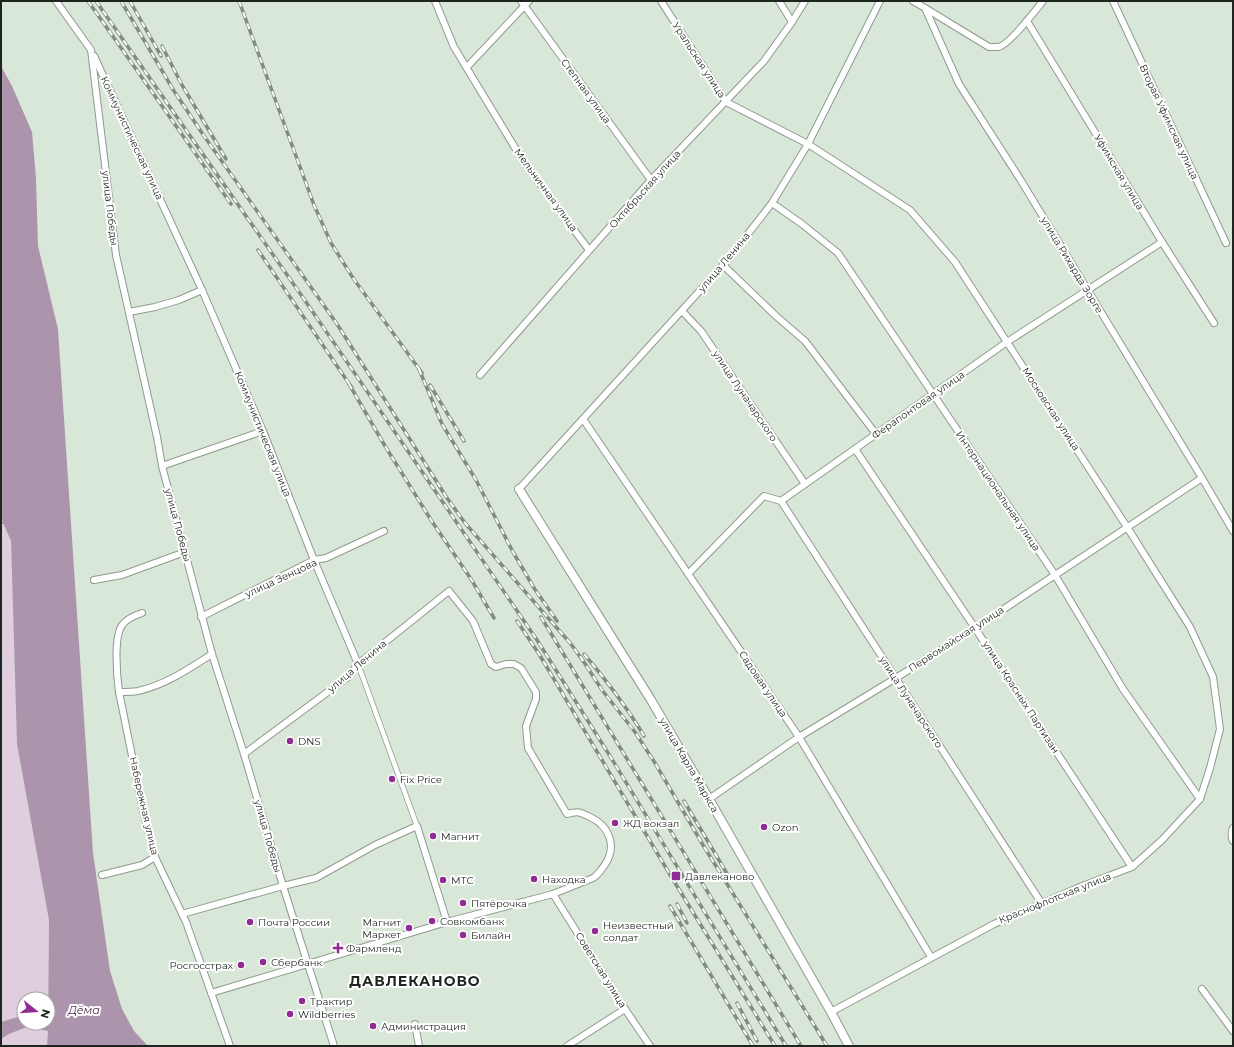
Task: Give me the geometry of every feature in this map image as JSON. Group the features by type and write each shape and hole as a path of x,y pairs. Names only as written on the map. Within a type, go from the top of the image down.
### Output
{"street":[{"name":"улица Победы","path":"56,1 91,50 116,255 157,437 162,466 212,654 244,754 282,886 334,1046"},
{"path":"435,1 454,47 467,67 525,3"},
{"name":"Уральская улица","path":"661,1 726,102 808,144"},
{"path":"778,1 792,22"},
{"name":"Октябрьская улица","path":"480,375 651,180 764,61 805,1"},
{"name":"улица Ленина","path":"519,489 723,265 772,203 808,144 880,1"},
{"path":"913,1 989,46 1000,47 1007,42 1027,21 1043,1"},
{"name":"Вторая Уфимская улица","path":"1113,1 1226,243"},
{"name":"Степная улица","path":"525,3 651,180"},
{"name":"улица Рихарда Зорге","path":"925,8 959,84 1020,178 1233,531"},
{"name":"Уфимская улица","path":"1027,21 1162,242 1214,323"},
{"name":"Коммунистическая улица","path":"91,50 202,290 263,431 314,560 358,664 417,826"},
{"name":"Мельничная улица","path":"467,67 523,160 589,250"},
{"path":"96,92 100,88 109,88"},
{"name":"Московская улица","path":"808,144 910,210 955,262 1128,527 1190,627 1212,677 1220,729"},
{"name":"Интернациональная улица","path":"772,203 802,224 838,253 1055,575 1123,689 1200,799"},
{"name":"Ферапонтовая улица","path":"781,501 1007,342 1162,242"},
{"path":"723,265 776,316 805,341 876,434"},
{"path":"129,312 155,308 202,290"},
{"name":"улица Луначарского","path":"682,311 701,331 804,484"},
{"name":"Садовая улица","path":"583,420 799,737 931,957"},
{"path":"162,466 263,431"},
{"name":"улица Красных Партизан","path":"855,448 1132,867"},
{"name":"Первомайская улица","path":"709,799 799,737 975,628 1202,478"},
{"name":"улица Карла Маркса","path":"519,489 651,700 831,1012 848,1046"},
{"path":"688,574 764,496 781,501"},
{"name":"улица Луначарского","path":"781,501 1042,904"},
{"name":"улица Зенцова","path":"202,617 314,560 326,558 384,531"},
{"path":"94,580 122,575 184,552"},
{"name":"улица Ленина","path":"244,754 348,677 358,664 449,590 473,621 491,664 496,667 506,664 514,664 521,668 536,692 536,699 526,726 528,748 567,814 577,811 597,820 604,826 610,836 611,851 607,862 598,875 553,894"},
{"name":"Набережная улица","path":"142,613 123,623 117,637 117,672 119,692 143,810 155,857 182,914 230,1046"},
{"path":"119,692 136,691 154,686 185,672 212,654"},
{"name":"Краснофлотская улица","path":"831,1012 994,924 1132,867 1162,840 1200,799 1220,729"},
{"path":"182,914 316,878 375,845 417,826 447,922"},
{"path":"1232,829 1233,840"},
{"path":"102,875 142,865 155,857"},
{"path":"211,993 447,922 553,894"},
{"name":"Советская улица","path":"553,894 650,1046"},
{"path":"1202,989 1233,1031"},
{"path":"567,1046 625,1009"},
{"path":"415,1024 419,1046"}],"shaded area":[{"path":"1,518 11,541 17,744 49,920 48,991 16,991 16,1017 1,1022"},
{"path":"16,1031 48,1031 47,1046 1,1046 1,1039"}],"water":[{"name":"Дёма","path":"1,66 12,86 32,132 36,178 38,246 58,329 93,853 110,971 122,1009 134,1031 148,1046 47,1046 48,1031 56,1031 56,991 48,991 49,920 17,744 11,541 1,518"},
{"name":"Дёма","path":"16,1017 17,1031 1,1039 1,1022"}],"railway":[{"path":"88,1 231,204"},
{"path":"96,1 306,302 537,640 610,756 786,1046"},
{"path":"121,1 174,91 204,136 337,324 447,498 465,523 571,644 583,661"},
{"path":"130,1 161,56"},
{"path":"239,1 314,205 331,243 353,278 422,373"},
{"path":"162,46 182,85 226,159"},
{"path":"258,250 352,388"},
{"path":"419,369 442,424 476,480 513,552 534,588 557,621"},
{"path":"349,384 385,446 431,520 471,579 494,618"},
{"path":"430,385 464,441"},
{"path":"541,617 801,1046"},
{"path":"517,621 539,654 672,878 775,1046"},
{"path":"584,654 616,694 644,736"},
{"path":"580,656 602,690 635,732 655,763 703,845 827,1046"},
{"path":"684,801 729,877"},
{"path":"677,904 687,923"},
{"path":"670,906 753,1046"},
{"path":"737,1003 757,1041"}],"place":[{"name":"DNS","path":"290,741"},
{"name":"Fix Price","path":"392,779"},
{"name":"ЖД вокзал","path":"615,823"},
{"name":"Ozon","path":"764,827"},
{"name":"Магнит","path":"433,836"},
{"name":"Давлеканово","path":"676,876"},
{"name":"Находка","path":"534,879"},
{"name":"МТС","path":"443,880"},
{"name":"Пятёрочка","path":"463,903"},
{"name":"Совкомбанк","path":"432,921"},
{"name":"Почта России","path":"250,922"},
{"name":"Магнит Маркет","path":"409,928"},
{"name":"Неизвестный солдат","path":"595,931"},
{"name":"Билайн","path":"463,935"},
{"name":"Фармленд","path":"338,948"},
{"name":"Сбербанк","path":"263,962"},
{"name":"Росгосстрах","path":"241,965"},
{"name":"Трактир","path":"302,1001"},
{"name":"Wildberries","path":"290,1014"},
{"name":"Администрация","path":"373,1026"}],"district":[{"name":"ДАВЛЕКАНОВО","path":"415,981"}]}
